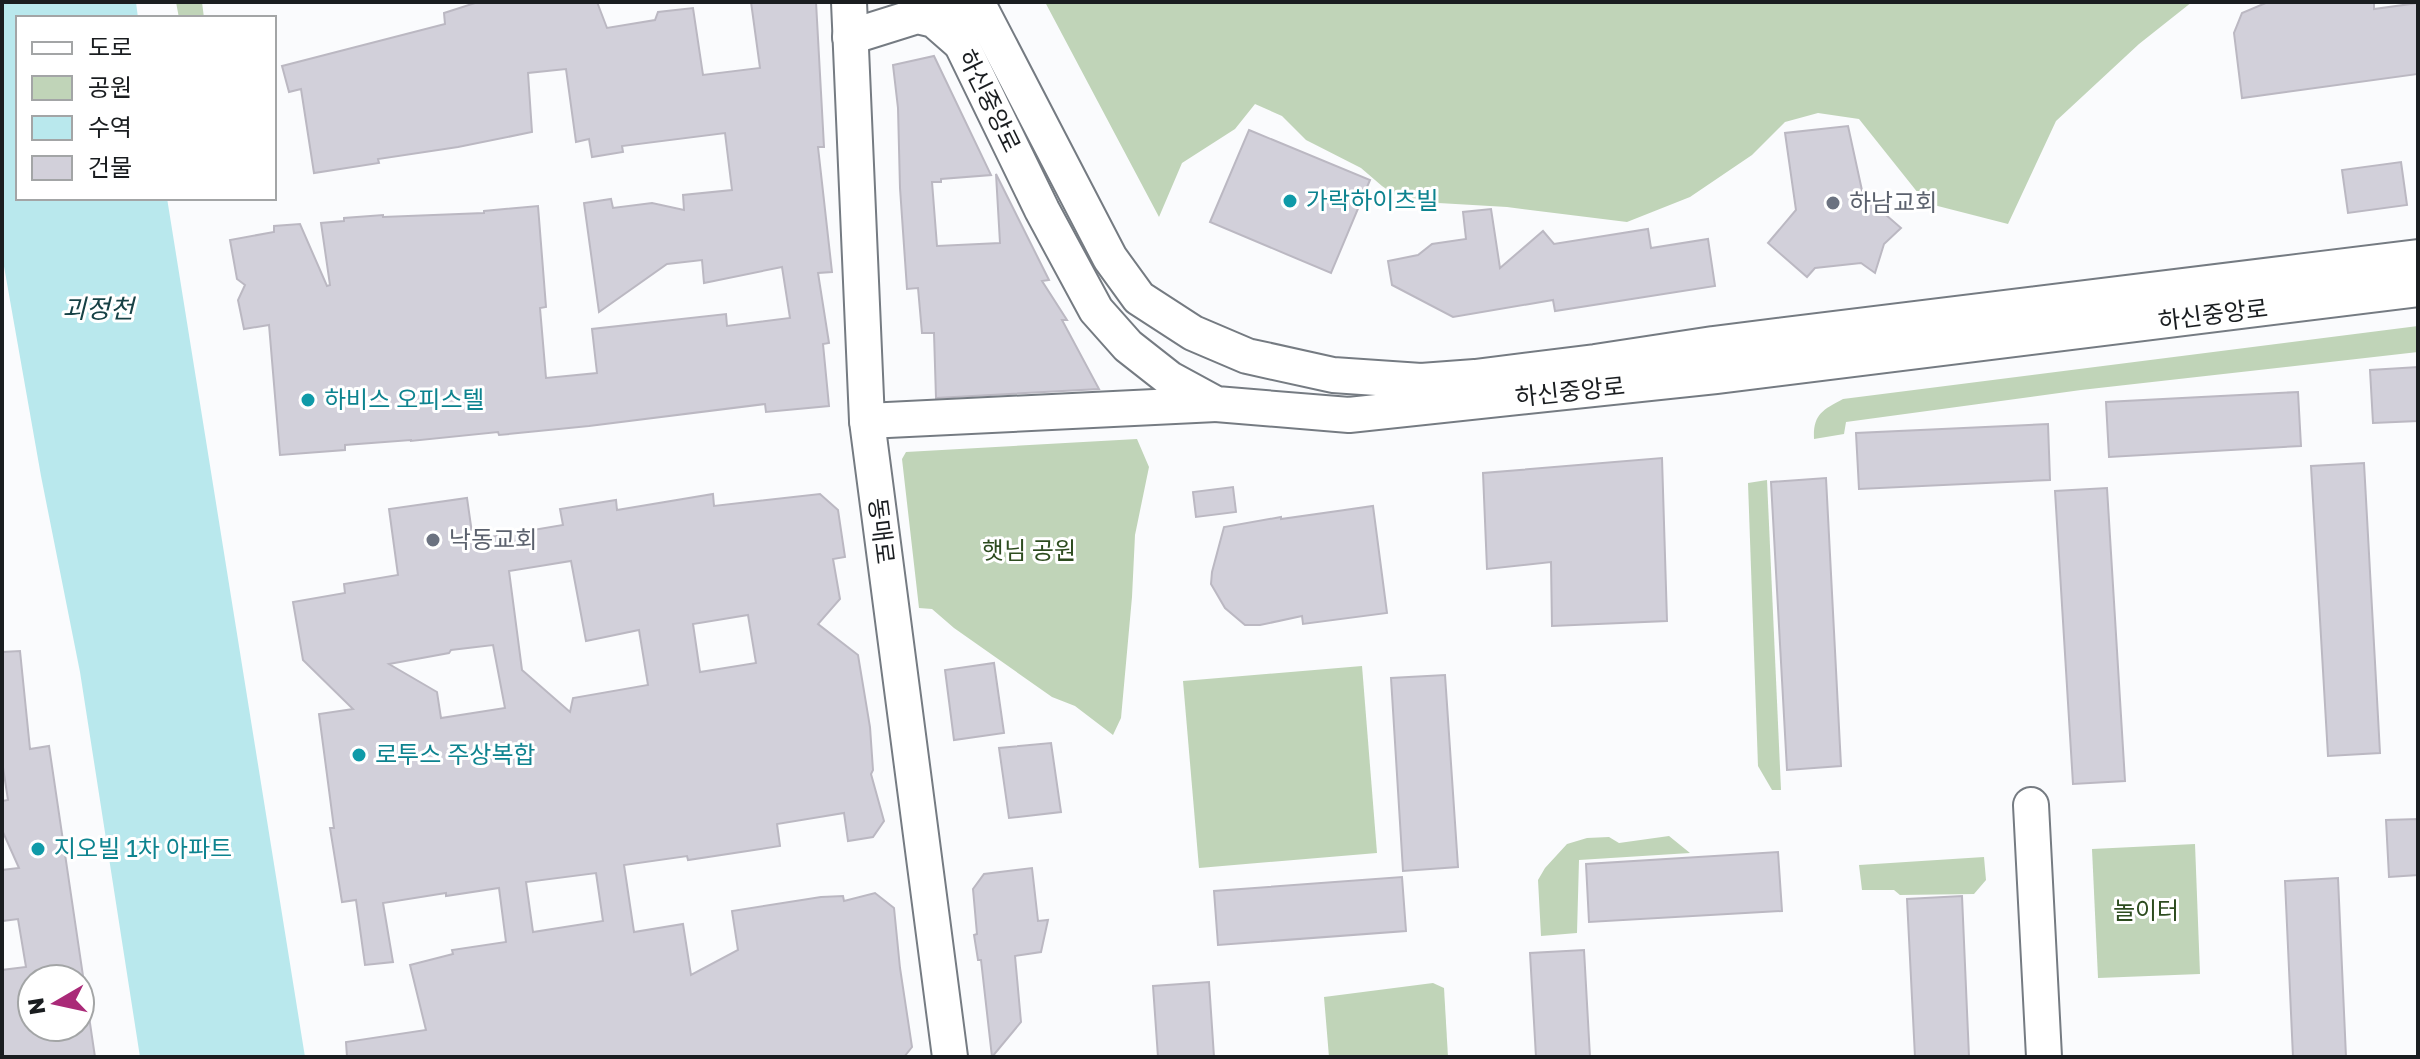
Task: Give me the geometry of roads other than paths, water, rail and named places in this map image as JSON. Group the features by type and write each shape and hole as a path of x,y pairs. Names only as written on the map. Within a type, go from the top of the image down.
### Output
{"street":[{"name":"동매로","path":"849,2 867,421 950,1057"},
{"name":"하신중앙로","path":"941,2 1042,210 1096,310 1138,354 1170,379 1216,404 1349,415 2418,257"},
{"name":"하신중앙로","path":"977,2 1110,258 1139,298 1193,333 1247,356 1333,375 1421,381 1595,362 1715,360 2418,289"},
{"path":"850,37 917,16 934,20 960,42"},
{"path":"867,421 1216,404"},
{"path":"2031,805 2044,1057"}],"water":[{"name":"괴정천","path":"2,2 136,2 138,16 16,16 16,200 167,200 305,1057 140,1057 80,672 2,255"}],"place":[{"name":"가락하이츠빌","path":"1290,201"},
{"name":"하남교회","path":"1833,203"},
{"name":"하비스 오피스텔","path":"308,400"},
{"name":"낙동교회","path":"433,540"},
{"name":"로투스 주상복합","path":"359,755"},
{"name":"지오빌 1차 아파트","path":"38,849"}],"park label":[{"name":"햇님 공원","path":"1029,551"},
{"name":"놀이터","path":"2146,911"}]}
